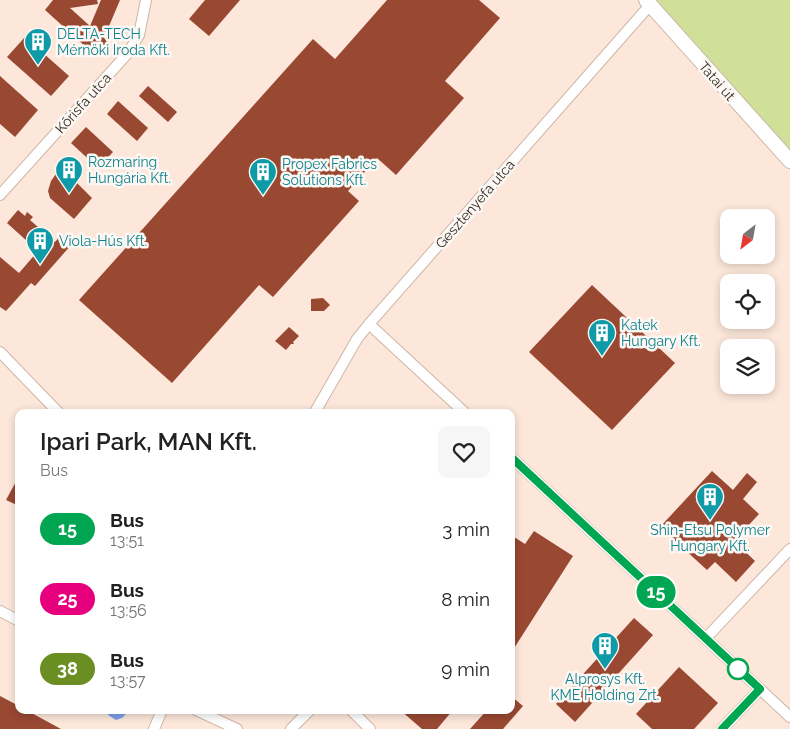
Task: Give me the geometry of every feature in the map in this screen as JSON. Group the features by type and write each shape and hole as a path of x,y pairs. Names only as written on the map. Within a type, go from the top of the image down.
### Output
{"street":[{"name":"Kőrisfa utca","path":"0,195 128,53 139,35 146,0"},
{"name":"Tatai út","path":"648,3 790,161"},
{"name":"Gesztenyefa utca","path":"317,409 357,339 369,324 648,3"},
{"path":"369,324 461,409"},
{"path":"0,352 55,409"},
{"path":"515,461 790,717"},
{"path":"706,638 790,549"},
{"path":"0,611 15,619"},
{"path":"722,729 760,689"},
{"path":"154,729 160,714"},
{"path":"205,714 237,729"},
{"path":"290,729 306,714"},
{"path":"355,714 370,729"}],"green space":[{"path":"653,0 790,0 790,150"}],"water":[{"path":"108,714 126,714 116,720"}],"building":[{"path":"53,0 97,0 98,4 70,8 90,26 101,0 120,0 104,38 108,42 96,56 45,10"},
{"path":"205,0 240,0 209,36 189,19"},
{"name":"Propex Fabrics Solutions Kft.","path":"387,0 479,0 500,18 445,81 464,98 396,175 377,158 348,191 359,201 273,297 259,285 172,383 79,300 313,39 335,59"},
{"name":"DELTA-TECH Mérnöki Iroda Kft.","path":"25,37 69,76 51,96 7,57"},
{"path":"0,76 38,110 15,137 0,124"},
{"path":"148,86 177,112 168,122 139,96"},
{"path":"118,101 148,128 137,141 107,114"},
{"path":"86,127 113,152 98,168 71,143"},
{"name":"Rozmaring Hungária Kft.","path":"61,167 92,198 74,219 50,198 48,191 51,181"},
{"name":"Viola-Hús Kft.","path":"18,210 25,216 27,212 33,217 30,220 55,242 61,235 72,244 35,286 31,283 6,311 0,307 0,257 19,273 38,251 7,223"},
{"name":"Katek Hungary Kft.","path":"592,285 675,363 612,430 529,352"},
{"path":"323,298 330,305 324,311 311,311 311,299"},
{"path":"289,327 299,336 293,342 294,344 291,344 286,350 275,341"},
{"name":"Shin-Etsu Polymer Hungary Kft.","path":"712,471 733,490 747,473 757,482 743,499 759,514 734,541 755,561 736,582 715,562 707,570 660,527"},
{"path":"15,483 15,504 6,500"},
{"path":"534,531 573,556 515,647 515,538 525,544"},
{"name":"Alprosys Kft. KME Holding Zrt.","path":"634,618 653,635 575,722 556,704"},
{"path":"679,667 718,703 694,729 652,729 636,714"},
{"path":"0,696 15,704 15,714 33,714 61,729 0,729"},
{"path":"515,699 523,706 503,729 470,729 483,714 515,714"},
{"path":"405,714 450,714 437,729 422,729"}],"bus line":[{"name":"15","path":"515,461 760,689 722,729"}],"place":[{"name":"DELTA-TECH Mérnöki Iroda Kft.","path":"38,66"},
{"name":"Rozmaring Hungária Kft.","path":"69,194"},
{"name":"Propex Fabrics Solutions Kft.","path":"263,196"},
{"name":"Viola-Hús Kft.","path":"40,265"},
{"name":"Katek Hungary Kft.","path":"602,357"},
{"name":"Shin-Etsu Polymer Hungary Kft.","path":"710,521"},
{"name":"Alprosys Kft. KME Holding Zrt.","path":"605,670"}]}
